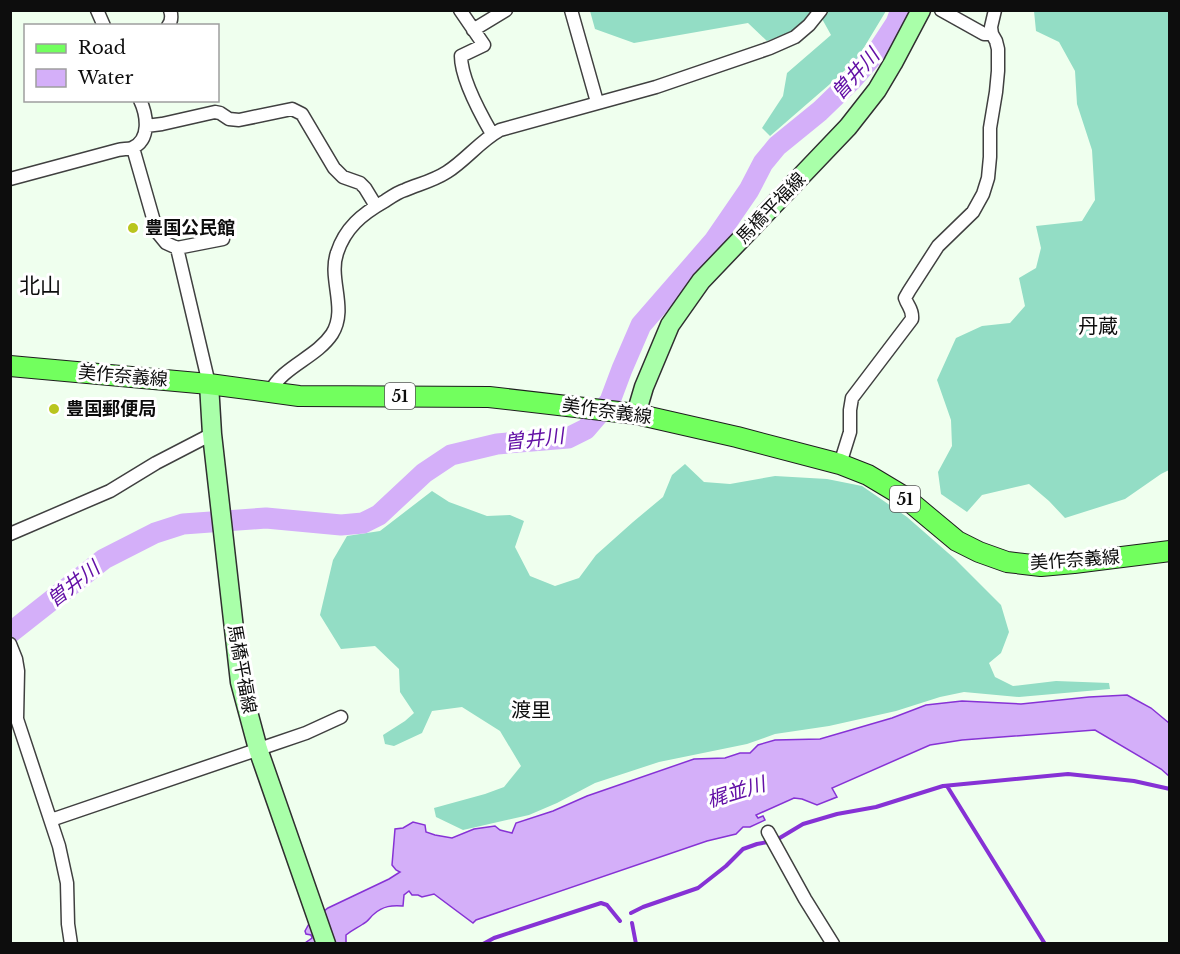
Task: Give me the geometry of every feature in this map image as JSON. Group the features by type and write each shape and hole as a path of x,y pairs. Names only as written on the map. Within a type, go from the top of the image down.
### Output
{"main road":[{"name":"馬橋平福線","path":"626,412 648,377 670,325 701,281 848,127 877,90 921,10"},
{"name":"美作奈義線","path":"10,366 209,384 299,396 489,397 626,412 737,437 840,464 868,475 903,496 957,542 1006,562 1041,566 1170,551"},
{"name":"馬橋平福線","path":"209,384 212,434 240,682 258,749 326,944"}],"street":[{"path":"97,10 103,24"},
{"path":"460,10 484,45 461,56 461,65 478,109 492,134"},
{"path":"473,30 506,10"},
{"path":"571,10 597,102"},
{"path":"270,392 274,384 323,345 333,332 338,321 334,275 336,255 347,232 361,216 402,190 434,180 450,171 492,134 500,130 656,87 770,48 795,37 809,26 820,10"},
{"path":"941,10 984,34 992,34"},
{"path":"840,464 850,432 852,398 912,319 913,312 906,298 909,291 938,246 973,212 983,194 988,178 990,128 998,71 998,49 991,27 995,10"},
{"path":"10,179 133,148 143,138 147,126 141,102"},
{"path":"147,126 215,112 229,119 239,120 292,109 302,114 334,168 343,177 360,183 376,206"},
{"path":"133,148 157,232 166,243 177,248 223,239"},
{"path":"177,248 209,384"},
{"path":"10,534 110,491 156,463 212,434"},
{"path":"11,646 18,670 17,719 59,846 66,883 71,941"},
{"path":"51,820 306,732 341,717"},
{"path":"10,744 22,738"},
{"path":"768,832 833,944"}],"shaded area":[{"path":"590,11 886,11 857,59 770,136 762,128 783,96 787,73 831,35 821,17 811,15 791,32 767,41 748,23 634,43 595,29"},
{"path":"1034,11 1169,11 1169,470 1125,499 1065,518 1029,484 982,495 967,512 941,494 938,472 952,446 951,420 937,380 956,338 982,326 1010,323 1025,306 1019,278 1036,268 1041,248 1036,226 1082,221 1095,200 1092,150 1077,104 1075,71 1059,42 1036,31"},
{"path":"685,464 704,482 730,484 775,476 827,479 862,486 907,517 955,559 1001,605 1009,632 1001,653 989,663 995,677 1013,686 1056,681 1109,683 1110,689 1019,697 964,692 896,711 829,726 775,734 747,744 659,762 595,783 529,815 463,830 436,817 434,808 504,787 521,766 500,731 462,707 432,711 422,733 394,746 385,744 383,735 414,713 400,692 399,669 375,646 341,649 320,615 333,560 347,536 380,531 432,491 449,502 487,516 510,515 524,521 515,547 530,576 555,586 579,578 596,555 663,497 672,475"}],"water":[{"name":"梶並川","path":"1127,695 1151,708 1169,723 1169,776 1095,730 962,740 930,745 832,788 837,797 817,805 794,798 756,815 758,818 763,816 765,820 750,827 743,827 736,834 707,841 476,920 473,923 434,894 422,897 412,895 409,891 404,895 403,906 388,907 377,911 366,922 346,935 346,943 305,943 312,938 305,931 310,922 328,908 400,872 392,865 395,829 403,828 413,822 425,825 426,832 452,838 474,829 495,826 512,833 516,823 694,759 725,758 740,753 750,753 758,745 775,740 820,739 892,718 926,705 962,701 1021,704"}],"waterway":[{"name":"曽井川","path":"10,633 104,559 155,533 183,524 266,518 341,525 363,523 379,515 424,473 451,455 497,444 568,438 586,429 610,401 641,325 714,241 749,190 763,163 777,146 820,111 851,81 879,49 896,23 901,10"},
{"path":"778,839 803,824 837,814 876,807 943,786 1068,774 1134,781 1170,789"},
{"path":"947,786 1045,944"},
{"path":"631,913 698,888 743,849 768,842"},
{"path":"483,944 494,938 601,903 607,905 620,921"},
{"path":"632,923 636,944"}],"place":[{"name":"豊国公民館","path":"133,228"},
{"name":"豊国郵便局","path":"54,409"}],"district":[{"name":"北山","path":"40,286"},
{"name":"丹蔵","path":"1098,326"},
{"name":"渡里","path":"531,710"}]}
